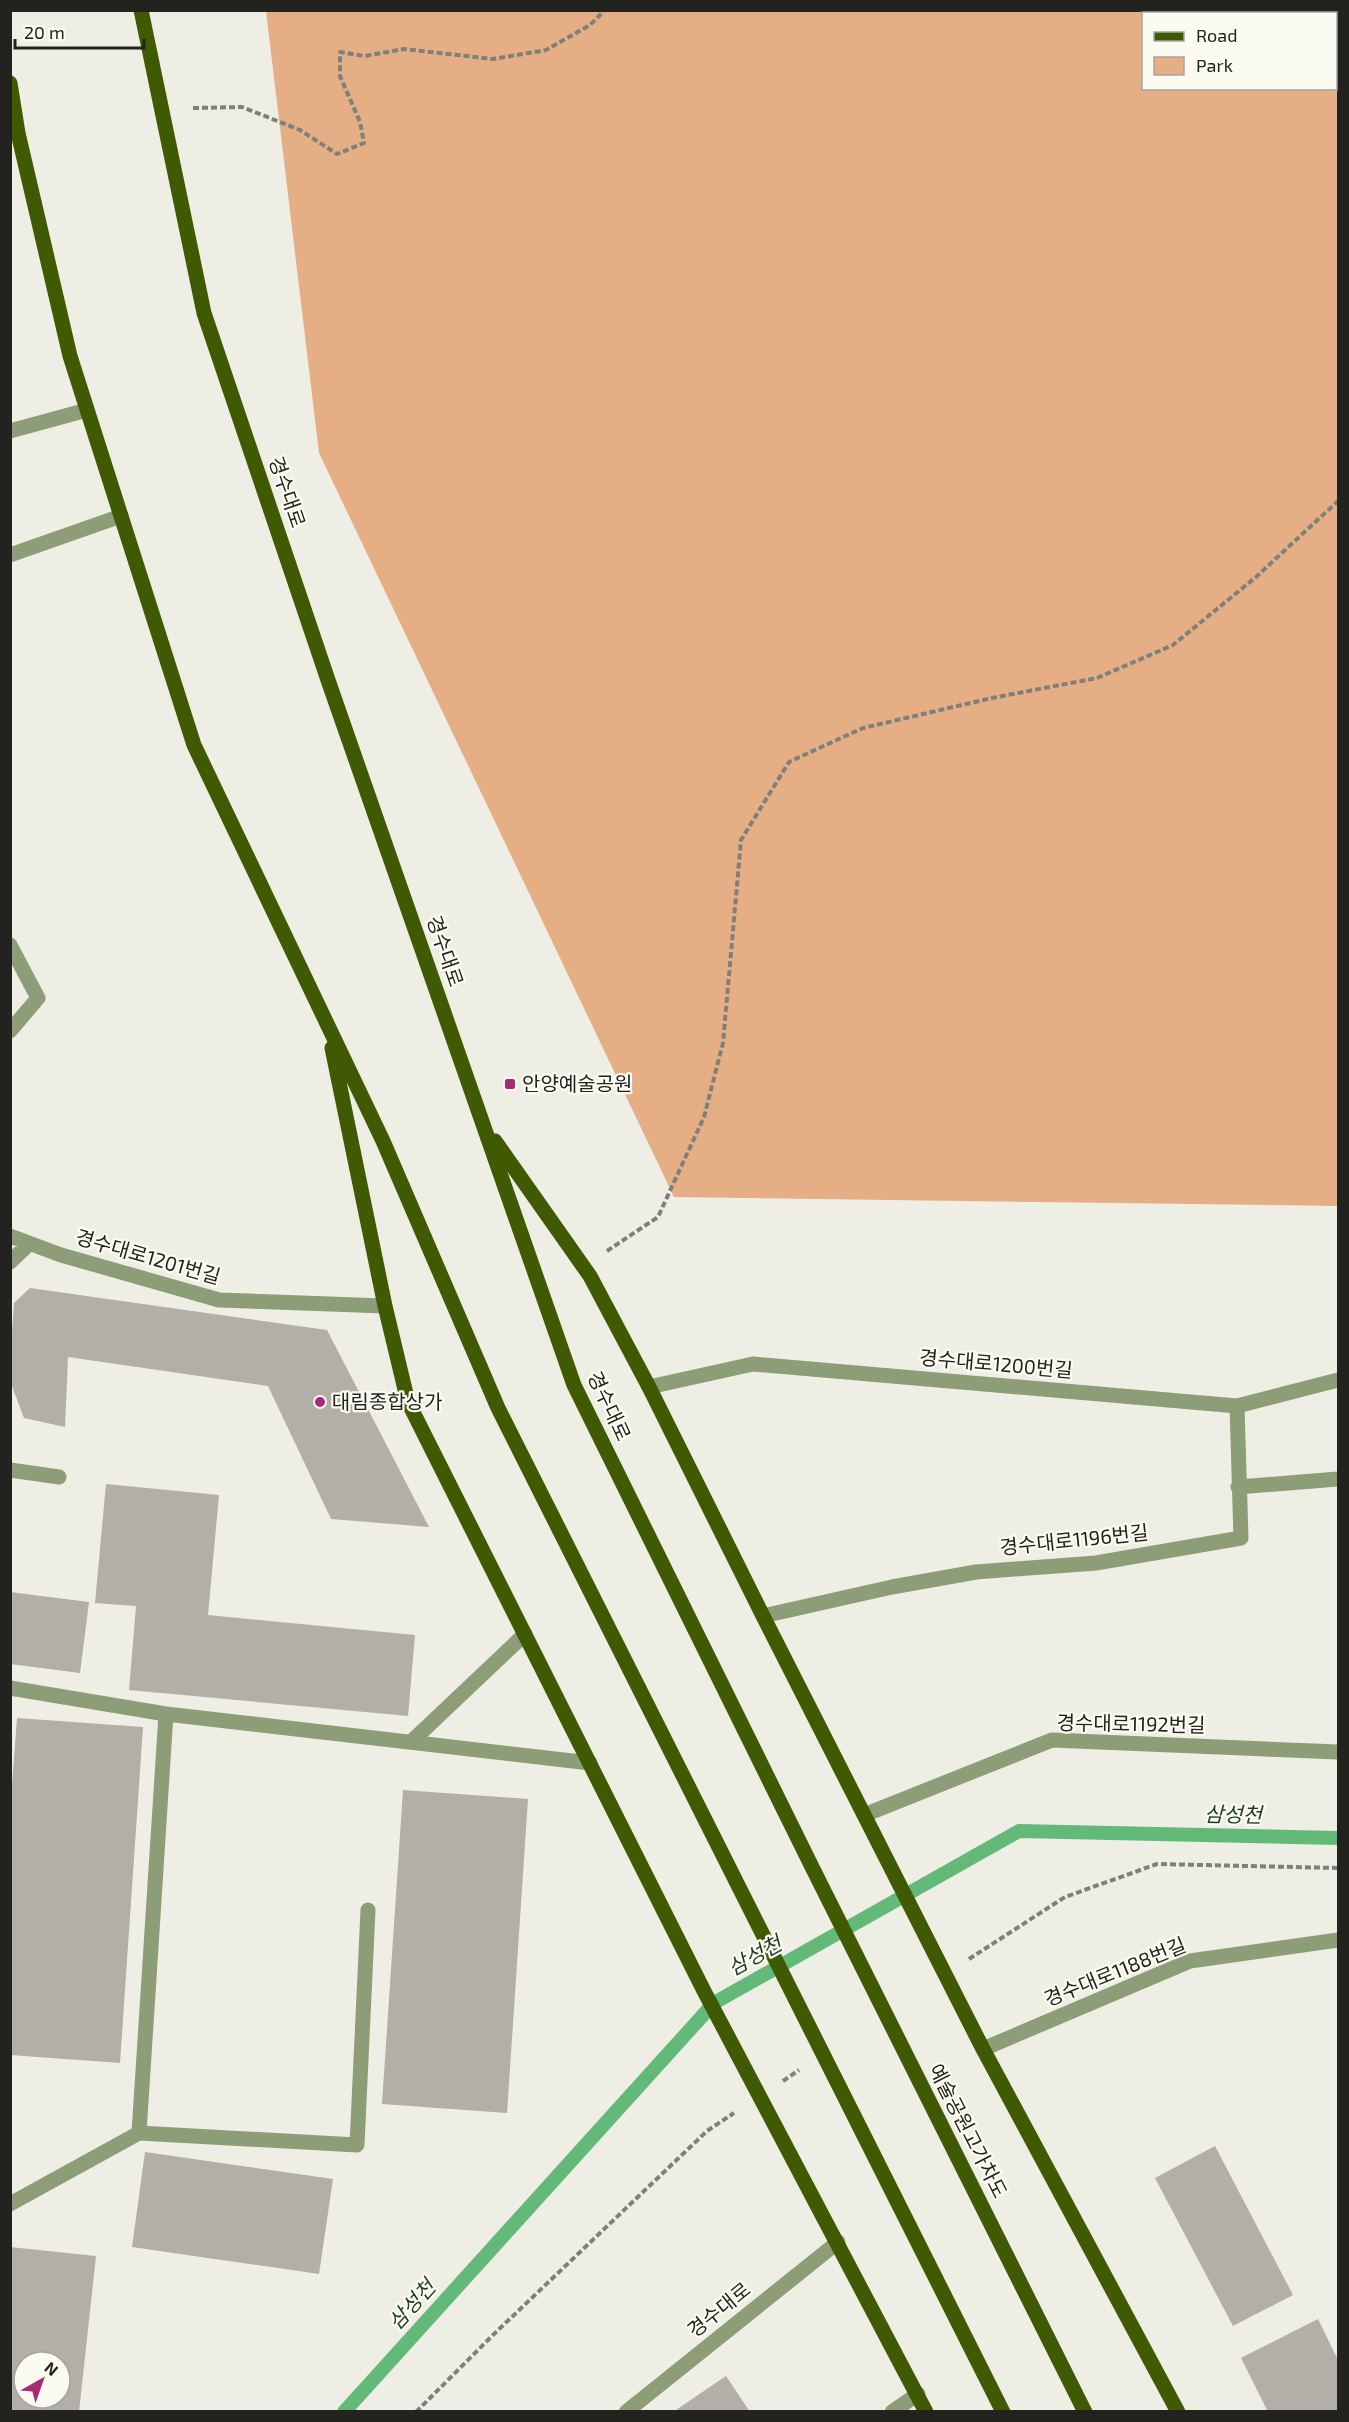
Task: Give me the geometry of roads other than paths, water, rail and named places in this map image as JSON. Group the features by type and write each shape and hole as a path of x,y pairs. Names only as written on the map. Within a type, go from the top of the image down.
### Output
{"main road":[{"name":"경수대로","path":"141,10 204,313 325,672 574,1385 813,1869"},
{"path":"10,83 14,134 70,356 194,745 383,1141 498,1408 1003,2412"},
{"path":"327,1024 385,1306 408,1402 704,1991 926,2412"},
{"path":"485,1126 584,1267 650,1387 763,1616 983,2049 1178,2412"},
{"name":"예술공원고가차도","path":"813,1869 1085,2412"}],"street":[{"path":"10,431 87,410"},
{"path":"10,555 121,516"},
{"path":"10,945 38,998 10,1031"},
{"name":"경수대로1201번길","path":"10,1236 29,1244 219,1300 385,1306"},
{"path":"10,1262 29,1244"},
{"name":"경수대로1200번길","path":"650,1387 753,1364 1237,1406 1338,1380"},
{"path":"1237,1406 1238,1486 1338,1479"},
{"path":"10,1470 59,1477"},
{"name":"경수대로1196번길","path":"763,1616 892,1587 976,1572 1096,1563 1241,1538 1238,1486"},
{"path":"411,1742 525,1634"},
{"path":"10,1688 166,1714 590,1763"},
{"path":"139,2133 166,1714"},
{"name":"경수대로1192번길","path":"864,1815 1052,1740 1338,1752"},
{"path":"10,2204 139,2133 357,2145 368,1910"},
{"name":"경수대로1188번길","path":"983,2049 1190,1961 1338,1941"},
{"name":"경수대로","path":"626,2412 838,2242"},
{"path":"892,2412 918,2394"}],"waterway":[{"name":"삼성천","path":"344,2412 714,2003 1019,1831 1338,1838"}],"place":[{"name":"안양예술공원","path":"510,1084"},
{"name":"대림종합상가","path":"320,1402"}]}
